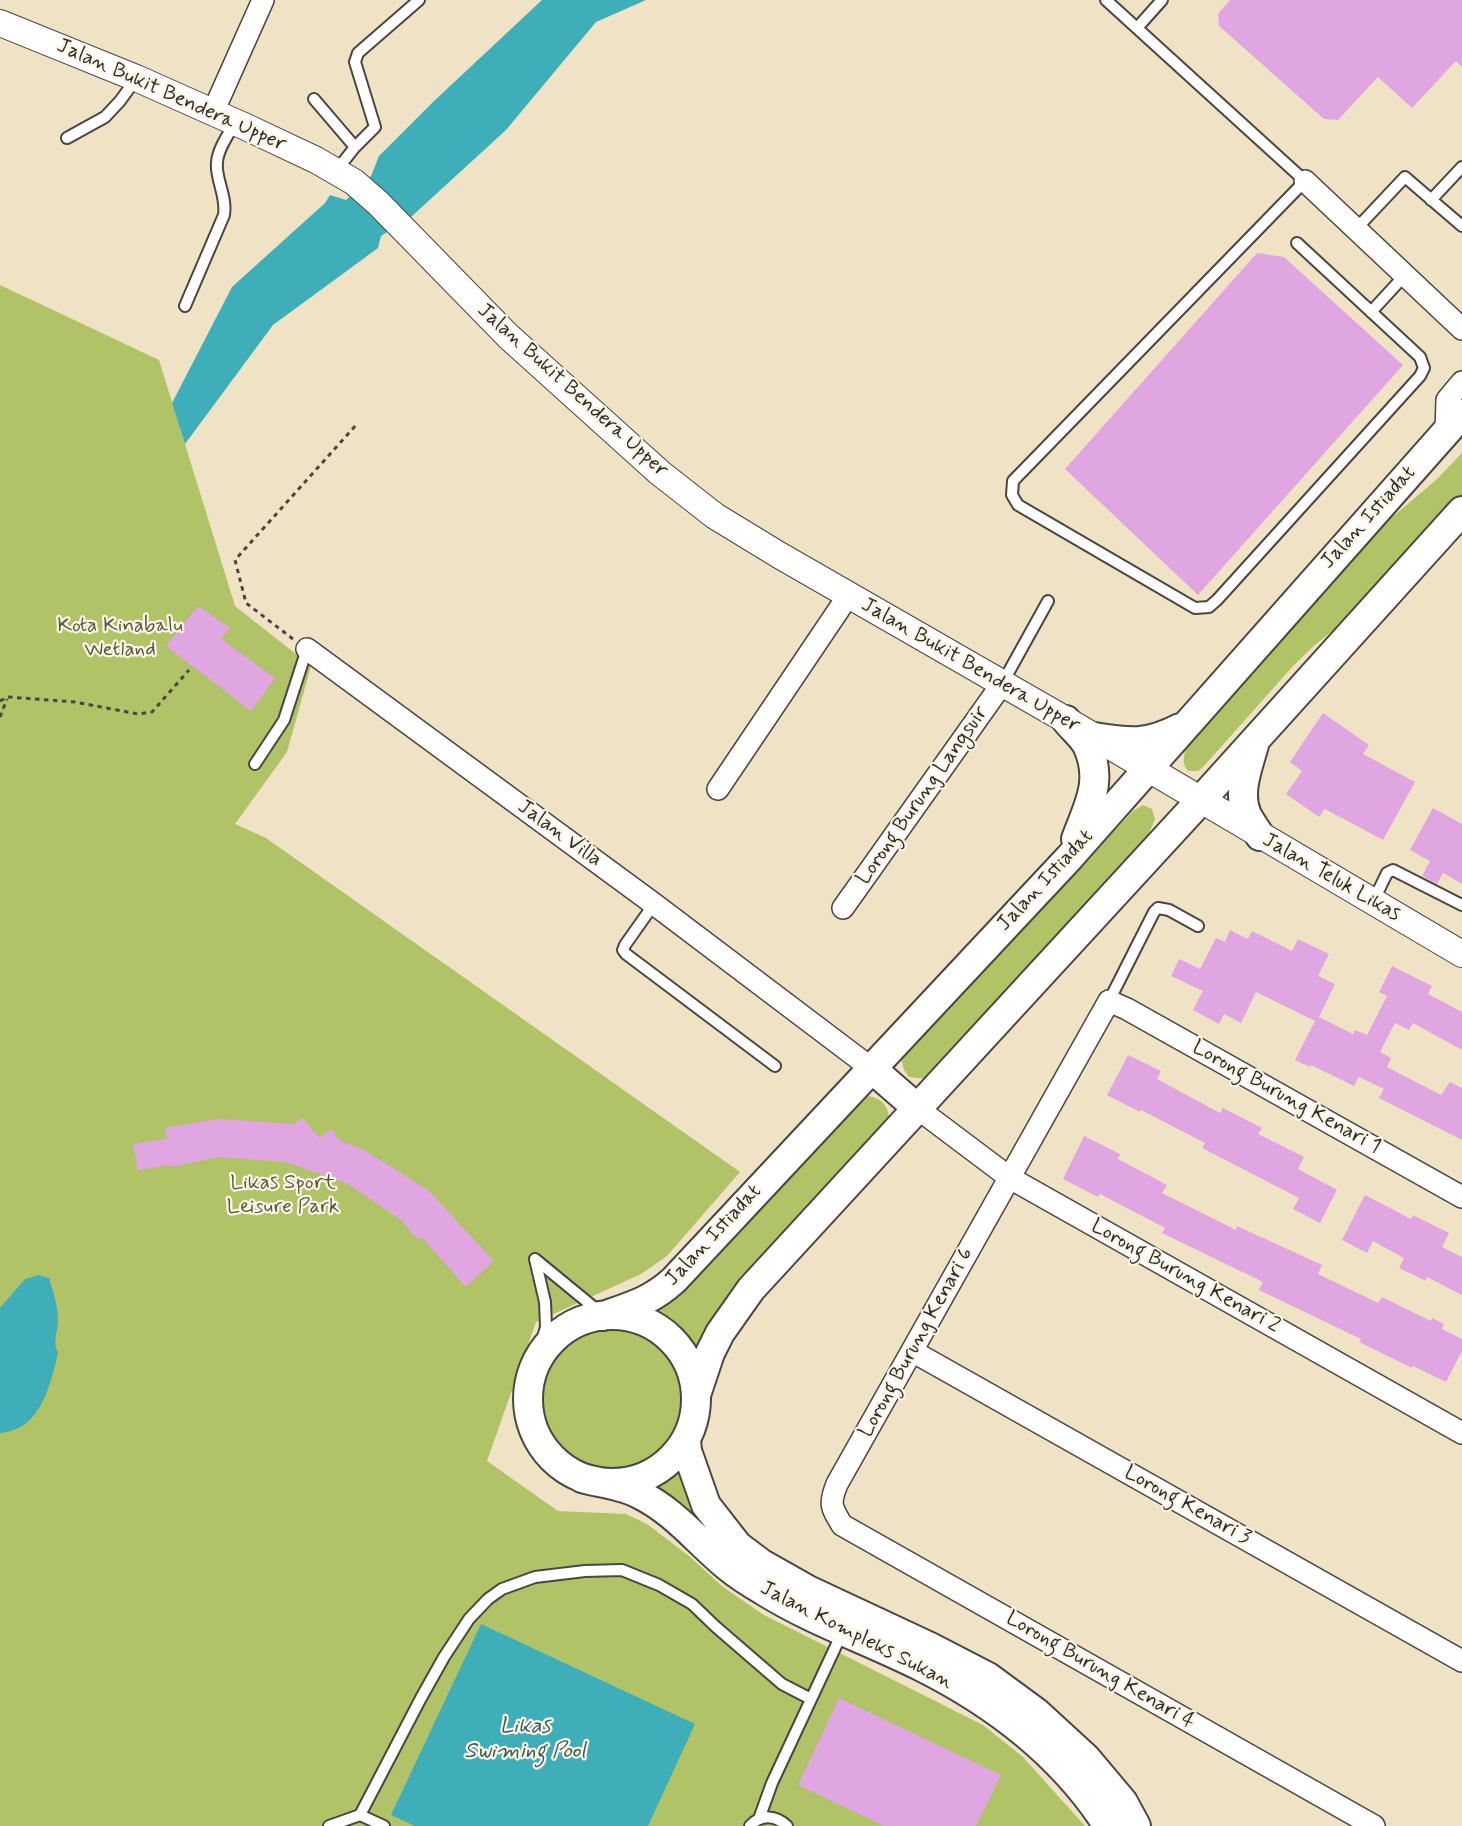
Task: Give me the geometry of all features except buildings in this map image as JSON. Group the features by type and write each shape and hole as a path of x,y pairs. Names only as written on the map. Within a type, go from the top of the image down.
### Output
{"main road":[{"name":"Jalan Istiadat","path":"603,1316 658,1294 674,1280 1069,858 1454,422"},
{"path":"696,1395 690,1369 676,1345 656,1328 630,1317 603,1316 576,1323 553,1338 536,1361 528,1388 529,1416 539,1442 558,1464 582,1478 612,1484 641,1479 667,1464 686,1440 692,1426 696,1395 710,1353 733,1312 751,1289 1200,801 1462,511"},
{"path":"1066,720 1086,744 1094,771 1095,786 1069,858"},
{"path":"1094,737 1127,743 1160,739 1185,726"},
{"path":"1255,740 1243,783 1246,813 1260,836"},
{"path":"871,1068 917,1108"},
{"name":"Jalan Kompleks Sukan","path":"686,1440 687,1451 705,1505 738,1546 762,1564 808,1590 988,1677 1037,1713 1086,1758 1123,1802 1136,1826"},
{"name":"Jalan Kompleks Sukan","path":"582,1478 636,1492 656,1503 687,1528 727,1567 798,1611 920,1666 1011,1720 1055,1758 1108,1826"}],"street":[{"path":"224,117 262,0"},
{"name":"Jalan Bukit Bendera Upper","path":"0,23 136,78 224,117 345,177 378,203 508,336 660,473 716,516 848,596 1066,720 1200,801"},
{"path":"1305,181 1459,326"},
{"path":"1454,422 1447,400 1462,382"},
{"path":"718,789 848,596"},
{"name":"Jalan Villa","path":"307,649 654,904 871,1068"},
{"name":"Lorong Burung Langsuir","path":"843,908 1002,684"},
{"name":"Jalan Teluk Likas","path":"1200,801 1462,954"},
{"name":"Lorong Burung Kenari 6","path":"833,1511 831,1500 837,1484 1109,1001"},
{"name":"Lorong Burung Kenari 1","path":"1109,1001 1138,1015 1462,1197"},
{"name":"Lorong Burung Kenari 2","path":"917,1108 1010,1178 1462,1433"},
{"name":"Lorong Kenari 3","path":"912,1351 1462,1661"},
{"name":"Lorong Burung Kenari 4","path":"833,1511 842,1525 1374,1826"}],"lane":[{"path":"345,177 355,147 374,129 376,124 355,62 358,53 419,0"},
{"path":"1106,0 1305,181 1012,481 1012,495 1018,505 1195,608 1209,607 1420,376 1424,368 1420,357 1297,243"},
{"path":"1137,28 1162,0"},
{"path":"67,138 105,117 136,78"},
{"path":"314,99 355,147"},
{"path":"185,306 224,215 226,202 217,164 224,117"},
{"path":"1431,200 1462,166"},
{"path":"1356,229 1405,177 1462,226"},
{"path":"1371,312 1405,275"},
{"path":"1002,684 1048,601"},
{"path":"255,764 284,720 307,649"},
{"path":"1373,902 1387,873 1393,870 1462,905"},
{"path":"654,904 623,950 775,1066"},
{"path":"1109,1001 1154,912 1158,909 1168,910 1198,926"},
{"path":"536,1361 546,1327 545,1302 535,1259 603,1316"},
{"path":"329,1826 360,1815 444,1657 470,1619 488,1599 502,1589 535,1577 585,1571 622,1570 659,1585 692,1604 782,1684 811,1699"},
{"path":"754,1822 842,1632"},
{"path":"360,1815 384,1826"},
{"path":"754,1822 775,1817 787,1826"}],"path":[{"path":"307,649 246,603 235,560 357,424"},
{"path":"0,701 8,698 75,702 138,714 152,712 189,670"},
{"path":"0,717 8,698"}],"green space":[{"name":"Likas Sport Leisure Park","path":"0,285 159,360 235,606 311,666 287,752 235,824 266,838 740,1172 667,1256 641,1274 536,1322 487,1461 558,1511 626,1514 647,1524 689,1556 723,1587 764,1615 983,1725 1023,1757 1085,1826 0,1826"},
{"path":"1462,453 1462,499 1358,611 1316,644 1294,665 1203,767 1198,771 1188,771 1184,757 1194,733 1375,532 1437,479"},
{"path":"1143,805 1152,809 1155,819 1144,845 927,1079 909,1077 904,1070 900,1055 977,966 1026,925 1133,811"},
{"path":"865,1096 882,1102 887,1108 889,1118 696,1358 684,1337 651,1312"},
{"path":"613,1323 641,1329 665,1345 681,1369 687,1397 681,1425 665,1449 641,1465 613,1471 585,1465 561,1449 545,1425 539,1397 545,1369 561,1345 585,1329"},
{"path":"678,1463 689,1495 1082,1777 817,1612 643,1484 658,1478"}],"water":[{"path":"542,0 646,0 596,22 506,130 411,217 381,236 378,248 273,325 185,444 172,403 232,287 325,203 330,195 346,200 371,176 379,156"},
{"path":"39,1275 49,1278 57,1309 58,1324 55,1341 58,1353 55,1366 47,1392 34,1415 14,1430 0,1433 0,1308 25,1279"},
{"name":"Likas Swiming Pool","path":"481,1624 695,1724 648,1826 415,1826 391,1815"}],"park label":[{"name":"Kota Kinabalu Wetland","path":"120,639"}]}
